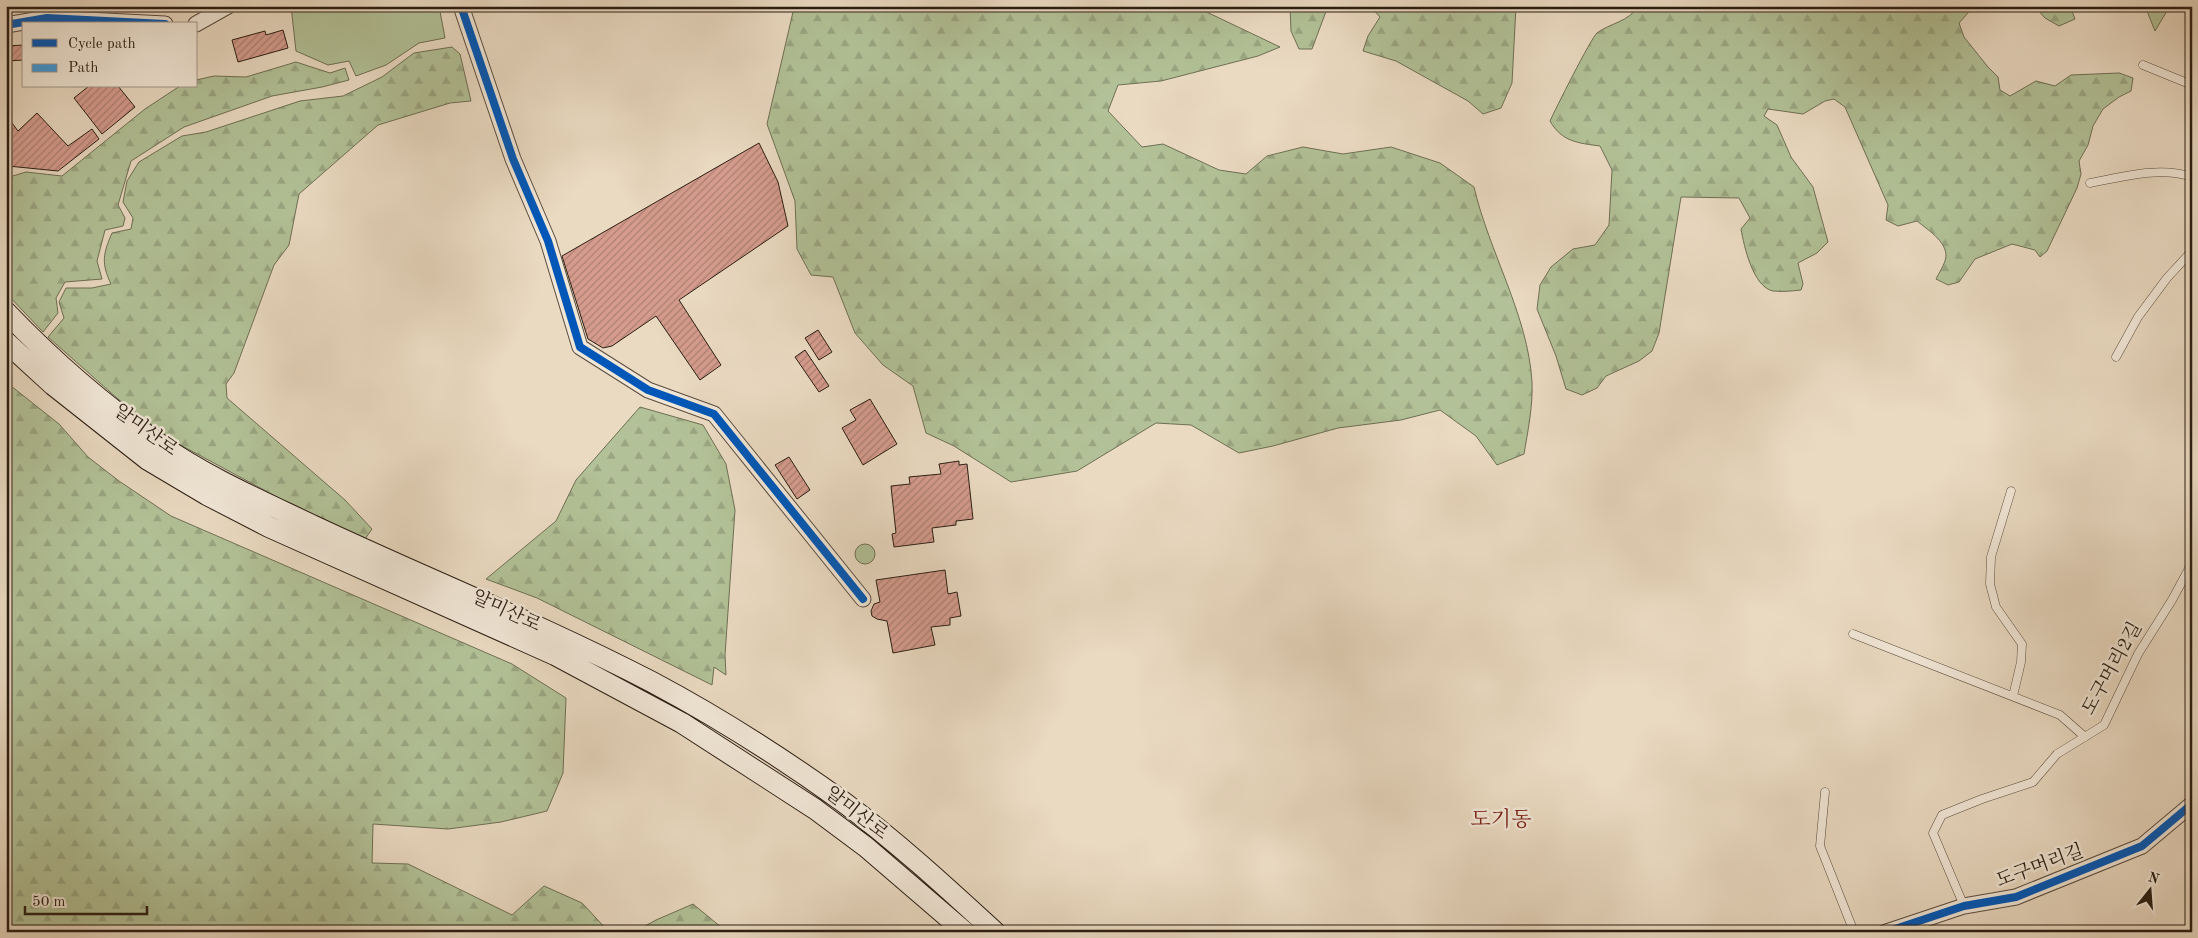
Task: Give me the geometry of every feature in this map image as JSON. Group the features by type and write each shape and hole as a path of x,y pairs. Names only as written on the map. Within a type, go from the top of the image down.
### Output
{"main road":[{"name":"알미산로","path":"6,312 66,370 120,414 160,445 206,472 243,492 334,535 532,623 653,683 722,721 844,803 958,898 995,932"},
{"name":"알미산로","path":"6,342 53,384 148,460 208,495 268,527 555,655 682,723 815,809 866,847 965,932"}],"street":[{"path":"198,23 228,6"},
{"path":"461,6 513,159 548,241 580,347 648,390 714,414 863,599"},
{"path":"24,22 47,18 126,22"},
{"path":"6,25 22,22"},
{"name":"도구머리길","path":"1886,932 1964,906 2016,897 2142,846 2192,804"}],"lane":[{"path":"2143,65 2192,85"},
{"path":"2090,183 2150,172 2183,174 2192,177"},
{"path":"2116,357 2138,316 2167,278 2192,251"},
{"path":"2011,490 1991,557 1990,584 1996,606 2022,644 2021,662 2013,696"},
{"name":"도구머리2길","path":"1964,906 1933,833 1942,815 2033,782 2057,754 2104,726 2138,654 2172,600 2192,562"},
{"path":"1853,634 2060,714 2085,737"},
{"path":"1825,792 1820,846 1854,932"}],"green space":[{"path":"291,6 439,6 445,38 419,43 386,65 356,76 349,61 328,65 296,51"},
{"path":"792,6 1194,6 1280,47 1258,56 1161,81 1118,85 1108,111 1142,147 1163,144 1219,170 1246,174 1267,156 1303,147 1343,154 1391,147 1440,163 1474,187 1489,235 1516,308 1529,357 1532,400 1524,454 1497,465 1476,436 1440,410 1401,420 1338,428 1273,446 1239,453 1191,425 1156,423 1077,471 1011,482 954,446 926,433 913,386 883,365 855,333 833,277 811,275 797,249 795,201 767,124 793,12"},
{"path":"1290,6 1328,6 1312,49 1299,49 1291,31"},
{"path":"1370,6 1516,6 1512,83 1501,108 1483,114 1468,101 1396,61 1363,51 1368,36 1380,17"},
{"path":"1638,6 1974,6 1959,23 1964,37 1998,77 2000,90 2010,96 2036,81 2055,86 2071,75 2119,73 2133,78 2131,91 2103,109 2093,126 2088,145 2079,161 2081,174 2077,188 2047,251 2040,257 2035,250 2012,244 1975,259 1959,282 1948,285 1936,279 1946,255 1942,243 1917,221 1898,226 1886,220 1888,205 1845,107 1834,99 1825,101 1803,114 1768,109 1764,116 1777,125 1791,157 1813,187 1828,242 1817,253 1798,263 1803,284 1801,290 1773,291 1766,288 1760,282 1751,265 1744,245 1741,229 1750,218 1739,198 1681,197 1659,333 1652,351 1639,361 1606,376 1597,388 1582,395 1566,389 1556,356 1537,309 1540,285 1551,267 1573,249 1595,245 1609,225 1612,170 1600,146 1578,142 1565,137 1550,121 1593,38 1597,33 1630,16"},
{"path":"2034,6 2070,6 2075,19 2059,26 2045,18"},
{"path":"2149,6 2170,6 2155,31 2147,11"},
{"path":"452,47 460,54 471,101 450,103 378,125 299,194 289,245 274,265 234,373 226,384 227,398 345,500 372,529 365,539 279,498 173,441 118,399 48,337 64,318 59,302 66,288 92,288 111,284 106,270 105,253 112,233 131,229 133,218 123,202 127,181 139,162 182,136 206,132 300,101 343,96 382,77 414,53"},
{"path":"296,62 330,73 345,68 349,80 272,96 184,127 131,161 118,205 125,218 123,226 105,230 97,261 102,279 65,282 56,298 58,313 43,332 6,293 6,178 26,172 62,176 145,109 177,88 198,88 198,80 214,76 246,77"},
{"path":"6,382 59,424 88,457 119,481 171,516 512,664 566,698 563,773 547,811 501,822 448,829 373,824 372,863 408,864 512,915 544,886 582,903 609,932 6,932"},
{"path":"640,407 703,425 726,464 735,510 725,655 726,675 714,667 712,685 537,598 486,579 556,521 576,480"},
{"path":"865,544 872,547 875,554 872,561 865,564 858,561 855,554 858,547"},
{"path":"693,904 727,932 634,932 656,920"}],"building":[{"path":"283,30 288,48 238,62 232,40 265,31 266,35"},
{"path":"22,45 22,60 6,61 6,46"},
{"path":"86,88 120,88 135,107 102,134 74,98"},
{"path":"37,113 68,146 92,129 99,139 58,171 8,166 6,115 18,131"},
{"path":"759,143 778,182 788,226 679,300 721,365 700,380 656,316 612,346 603,348 588,339 562,256"},
{"path":"818,330 832,352 819,360 805,338"},
{"path":"805,350 829,386 819,392 795,357"},
{"path":"870,399 897,444 863,465 842,428 856,420 850,410"},
{"path":"789,457 810,490 797,499 775,465"},
{"path":"959,461 959,465 967,464 973,519 956,521 956,525 932,528 934,542 894,547 892,534 896,533 891,486 910,484 909,477 941,474 939,464"},
{"path":"945,570 948,594 957,592 961,616 950,618 950,625 931,627 935,645 893,653 887,621 872,616 871,611 874,604 880,602 876,580"}],"cycle path":[{"path":"461,6 513,159 548,241 580,347 648,390 714,414 863,599"},
{"path":"24,22 47,18 126,22"},
{"path":"6,25 22,22"},
{"path":"1886,932 1964,906 2016,897 2142,846 2192,804"}],"district":[{"name":"도기동","path":"1501,820"}]}
